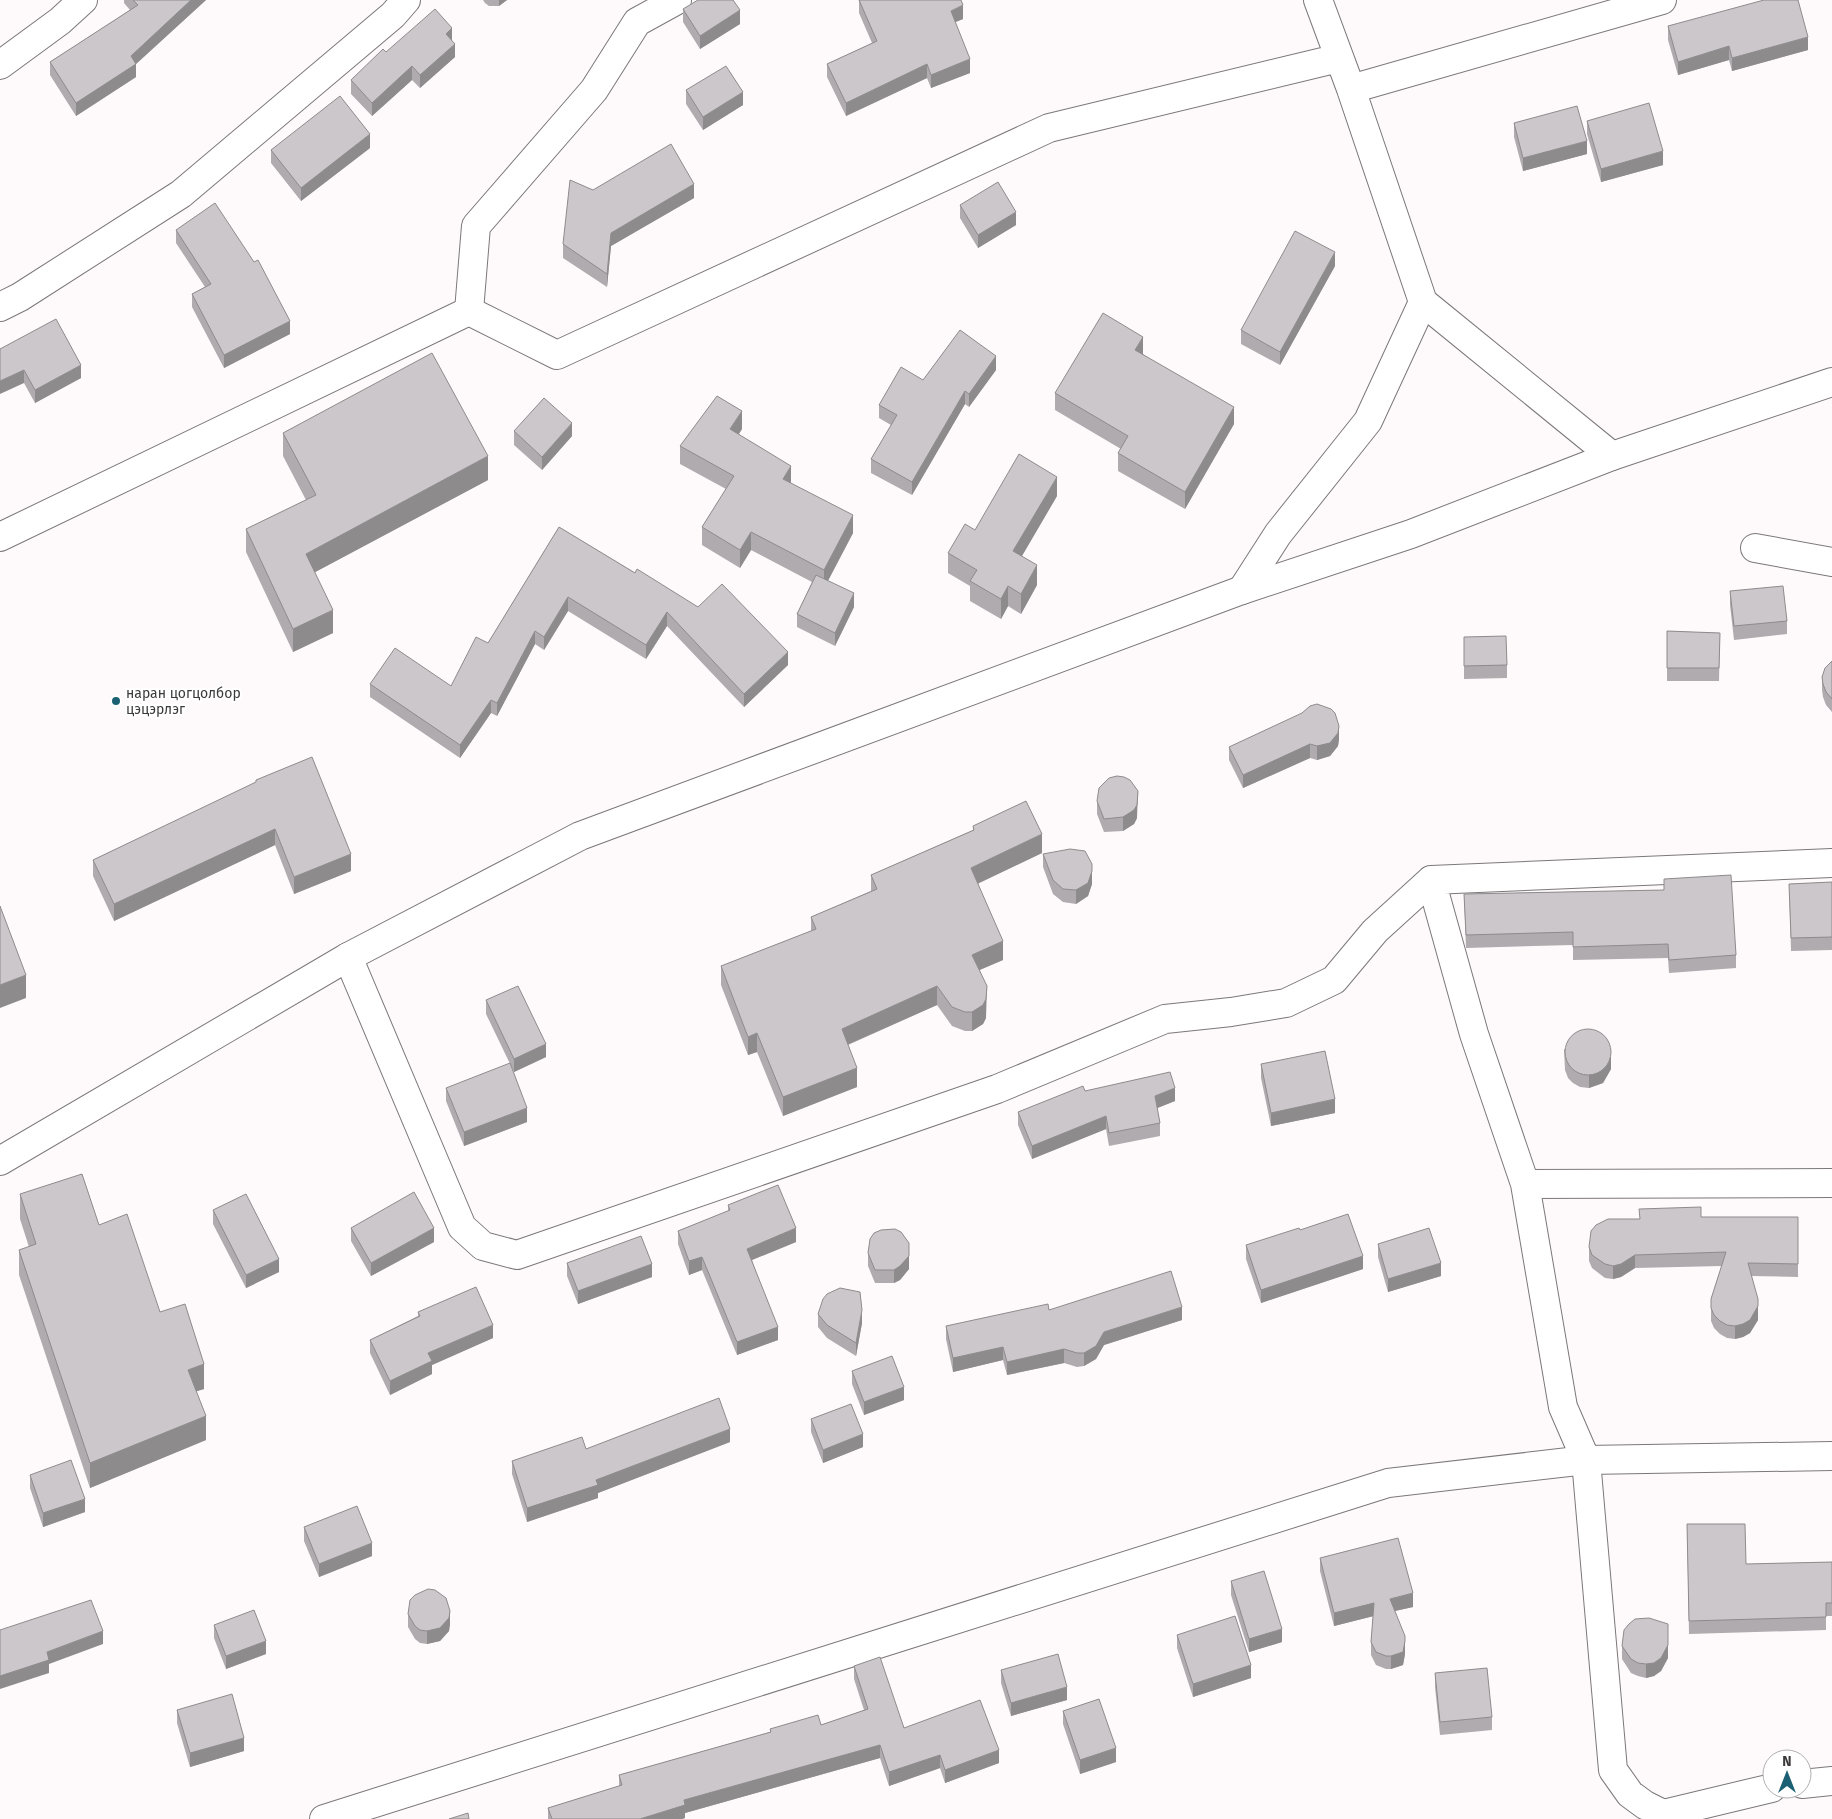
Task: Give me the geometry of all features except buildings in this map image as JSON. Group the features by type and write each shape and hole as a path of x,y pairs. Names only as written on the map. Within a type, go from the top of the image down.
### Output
{"street":[{"path":"0,65 60,21 83,0"},
{"path":"0,307 20,297 181,194 385,21 406,0"},
{"path":"469,311 476,226 594,90 637,22 677,0"},
{"path":"1318,0 1351,89 1424,302 1612,456"},
{"path":"1351,89 1662,0"},
{"path":"469,311 558,355 1049,128 1339,58"},
{"path":"1242,590 1278,534 1368,421 1424,302"},
{"path":"0,537 469,311"},
{"path":"0,1161 348,957 580,836 1242,590 1411,534 1612,456 1832,382"},
{"path":"1755,548 1832,562"},
{"path":"348,957 462,1227 483,1246 517,1256 997,1089 1165,1019 1231,1012 1286,1003 1334,980 1375,931 1431,880 1832,863"},
{"path":"1431,880 1474,1034 1524,1184 1563,1407 1586,1460 1613,1770 1630,1794 1645,1805 1663,1814 1762,1790"},
{"path":"1524,1184 1832,1183"},
{"path":"324,1819 1388,1483 1586,1460 1832,1456"},
{"path":"1812,1783 1832,1781"}],"place":[{"name":"наран цогцолбор цэцэрлэг","path":"116,701"}]}
